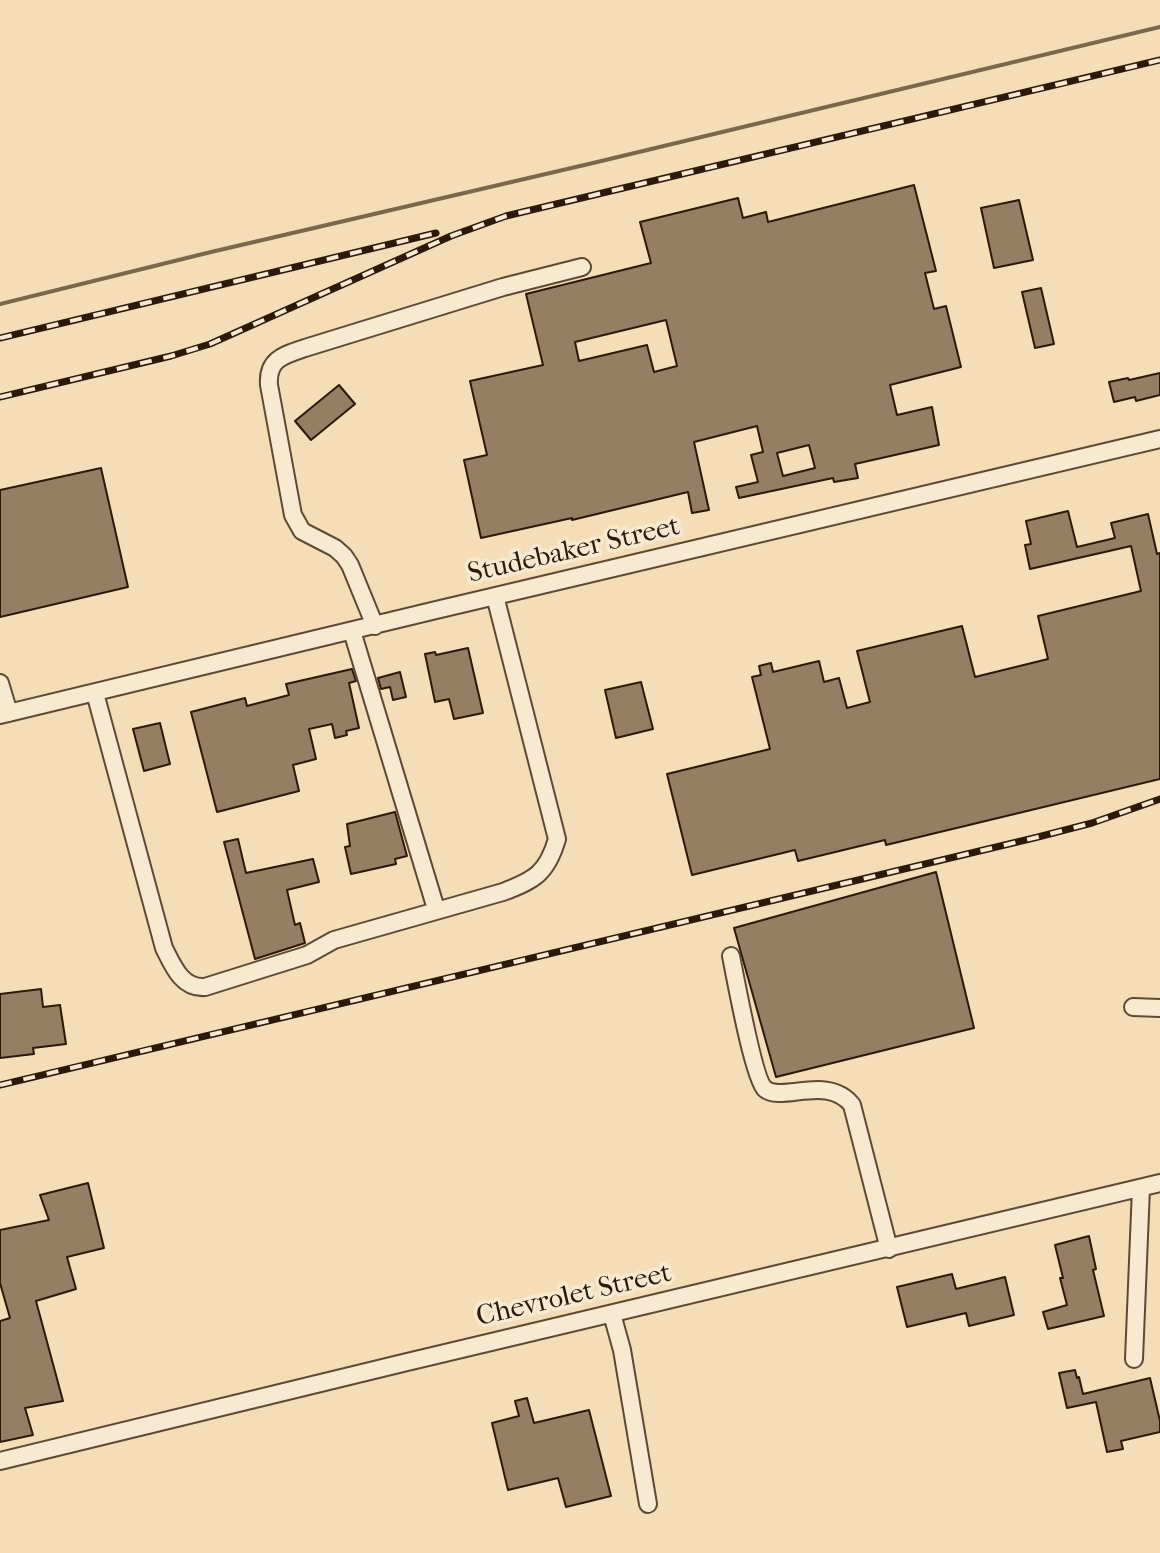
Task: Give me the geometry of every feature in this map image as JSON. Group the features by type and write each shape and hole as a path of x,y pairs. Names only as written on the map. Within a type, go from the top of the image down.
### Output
{"lane":[{"path":"375,626 344,556 302,531 293,515 269,385 271,367 286,354 503,287 582,267"},
{"name":"Studebaker Street","path":"4,714 1160,439"},
{"path":"95,693 164,948 175,970 185,981 195,988 205,987 307,955 334,940 503,892 528,882 544,868 557,839 495,596"},
{"path":"352,631 436,909"},
{"path":"0,683 4,714"},
{"path":"731,956 761,1086 777,1093 810,1090 834,1092 852,1105 889,1249"},
{"path":"1133,1007 1160,1008"},
{"name":"Chevrolet Street","path":"0,1461 1160,1183"},
{"path":"1134,1359 1141,1188"},
{"path":"612,1314 622,1350 648,1504"}],"building":[{"path":"914,185 936,271 925,273 934,309 946,306 961,367 890,385 897,415 932,407 939,445 855,464 858,478 834,482 833,478 739,498 736,487 758,482 751,455 763,452 757,426 694,442 709,510 692,513 688,492 481,538 464,460 487,455 470,381 543,365 526,294 651,263 640,222 738,198 743,218 766,212 768,222","holes":["666,320 677,366 654,372 647,345 579,361 575,342","809,445 815,468 783,476 777,453"]},
{"path":"1019,200 1033,260 994,268 981,208"},
{"path":"1041,288 1054,344 1035,348 1022,292"},
{"path":"1160,373 1160,395 1114,402 1109,382"},
{"path":"339,385 355,404 311,440 295,421"},
{"path":"101,468 128,587 0,617 0,490"},
{"path":"1068,511 1077,547 1115,538 1111,523 1148,514 1157,554 1160,553 1160,779 886,845 885,840 798,861 795,850 692,875 667,774 770,749 752,677 761,675 759,666 771,663 773,672 819,661 824,682 839,678 847,708 870,702 857,651 962,626 975,677 1048,659 1038,616 1141,591 1131,546 1030,569 1025,545 1031,544 1026,521"},
{"path":"468,648 483,713 454,719 449,699 435,702 425,654 435,652 436,655"},
{"path":"352,669 356,681 349,683 359,728 335,738 332,724 309,729 316,759 293,765 299,791 217,812 191,712 245,698 247,706 289,695 286,684"},
{"path":"400,672 406,697 393,700 390,687 381,689 378,678"},
{"path":"641,682 653,729 616,738 605,690"},
{"path":"160,723 170,764 144,771 133,729"},
{"path":"395,812 407,856 395,859 396,864 351,874 345,847 350,846 347,824"},
{"path":"238,839 246,873 313,859 319,882 287,890 295,925 300,923 305,943 255,959 224,842"},
{"path":"936,872 974,1028 776,1077 734,928"},
{"path":"41,989 43,1007 60,1005 66,1044 33,1048 34,1054 0,1058 0,994"},
{"path":"88,1183 104,1248 67,1257 76,1289 36,1301 63,1401 25,1408 33,1435 0,1442 0,1321 10,1318 0,1283 0,1230 49,1220 40,1195"},
{"path":"1089,1236 1104,1316 1048,1329 1043,1312 1067,1305 1055,1245"},
{"path":"952,1274 956,1289 1005,1277 1014,1315 969,1326 966,1313 907,1327 897,1287"},
{"path":"1075,1370 1083,1394 1150,1378 1160,1432 1121,1441 1123,1449 1107,1452 1096,1402 1067,1408 1059,1373"},
{"path":"527,1398 534,1423 589,1410 611,1496 566,1507 558,1478 508,1490 492,1423 519,1416 515,1401"}],"waterway":[{"path":"0,304 1160,27"}],"railway":[{"path":"0,397 210,344 451,236 506,216 1160,60"},
{"path":"0,338 436,233"},
{"path":"0,1085 1038,837 1092,823 1160,799"}]}
